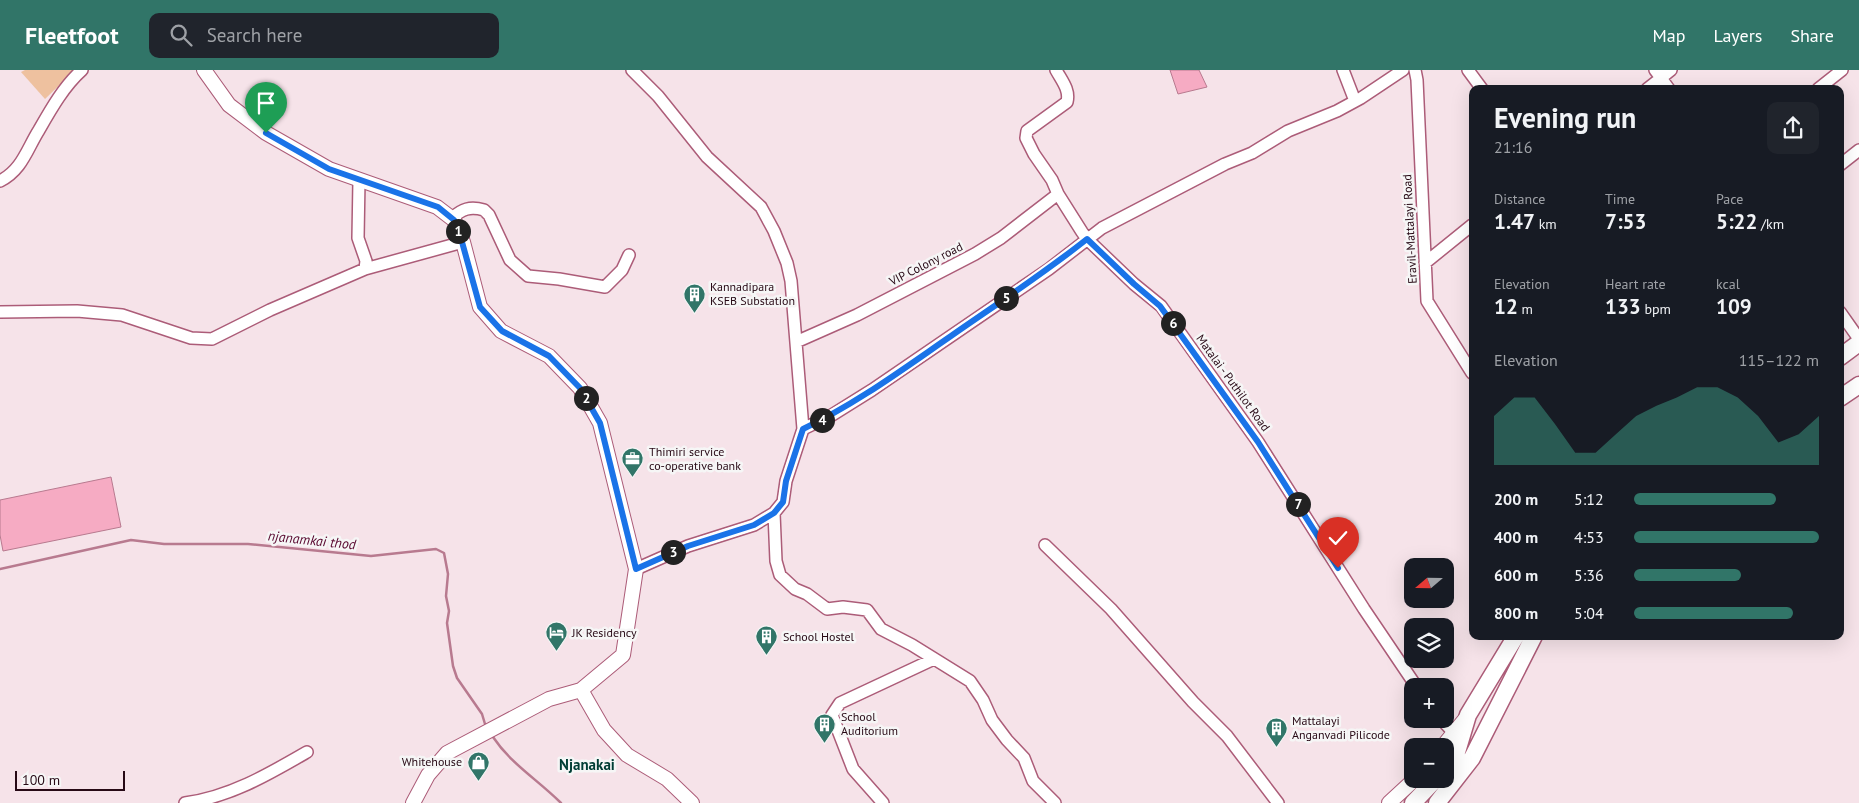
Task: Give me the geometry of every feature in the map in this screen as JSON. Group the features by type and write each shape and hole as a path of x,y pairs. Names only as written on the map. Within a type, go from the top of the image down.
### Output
{"highway":[{"path":"1844,354 1859,341"},
{"path":"1844,395 1859,385"},
{"path":"1454,755 1468,715 1514,640"},
{"path":"1438,803 1472,758 1532,640"},
{"path":"1413,803 1427,788"}],"main road":[{"path":"204,70 229,105 266,133 329,169 438,207 452,218 462,242 480,307 502,331 549,356 580,388 600,423 636,569 623,655 581,690 549,699 447,753 428,775 413,803"},
{"path":"581,690 604,730 627,755 667,779 692,803"},
{"path":"1450,738 1468,715"},
{"path":"1389,803 1405,788"}],"street":[{"path":"0,181 10,176 22,162 38,130 71,80 82,70"},
{"path":"632,70 658,96 707,157 761,207 774,231 787,263 794,302 803,429 786,481 783,502 774,513 754,525 688,546 636,569"},
{"name":"Matalai - Puthilot Road","path":"1056,70 1067,89 1067,102 1027,131 1026,138 1034,154 1052,180 1058,194 1087,239 1160,306 1258,442 1359,601 1411,678"},
{"path":"1343,70 1355,101"},
{"path":"803,429 832,415 872,390 1049,269 1102,228 1218,168 1252,153 1288,131 1337,111 1403,70"},
{"name":"Eravil-Mattalayi Road","path":"1415,70 1427,301 1469,368"},
{"path":"1468,70 1479,85"},
{"path":"1649,85 1658,74 1671,70"},
{"path":"1823,85 1842,70"},
{"path":"1658,74 1666,85"},
{"path":"1844,162 1859,150"},
{"path":"360,180 358,238 366,261 364,269"},
{"name":"VIP Colony road","path":"796,342 858,315 975,254 1001,238 1058,194"},
{"path":"452,218 468,208 484,210 489,215 510,260 528,276 559,279 605,288 622,270 630,255"},
{"path":"1425,263 1469,227"},
{"path":"0,312 77,310 122,315 191,338 212,339 270,310 364,269 462,242"},
{"path":"1844,318 1859,341"},
{"path":"774,513 776,561 780,575 795,589 807,594 827,609 843,607 867,610 881,629 912,645 970,681 983,700 992,720 1024,758 1033,781 1055,803"},
{"path":"1045,544 1111,609 1193,702 1227,736 1278,803"},
{"path":"883,803 853,769 832,715 840,703 934,659"},
{"path":"1449,728 1454,733"},
{"path":"185,803 225,799 308,752"}],"shaded area":[{"path":"25,70 75,70 45,99 21,72"},
{"path":"1170,70 1199,70 1207,87 1178,94"},
{"path":"111,477 121,527 3,551 0,535 0,500"}],"waterway":[{"name":"njanamkai thod","path":"0,569 131,540 164,544 248,544 371,556 436,549 444,553 448,574 446,596 449,611 447,623 453,666 457,678 482,714 485,724"},
{"name":"njanamkai thod","path":"493,737 516,764 561,803"}],"place":[{"name":"Kannadipara KSEB Substation","path":"694,313"},
{"name":"Thimiri service co-operative bank","path":"633,478"},
{"name":"JK Residency","path":"556,652"},
{"name":"School Hostel","path":"767,656"},
{"name":"School Auditorium","path":"825,743"},
{"name":"Mattalayi Anganvadi Pilicode","path":"1276,747"},
{"name":"Whitehouse","path":"478,781"}],"district":[{"name":"Njanakai","path":"587,765"}],"route":[{"path":"266,133 329,169 438,207 454,220 480,307 502,331 549,356 580,388 600,423 636,569 688,546 754,525 774,513 783,502 786,481 803,429 832,415 872,390 1049,269 1087,239 1160,306 1258,442 1338,568"}]}
